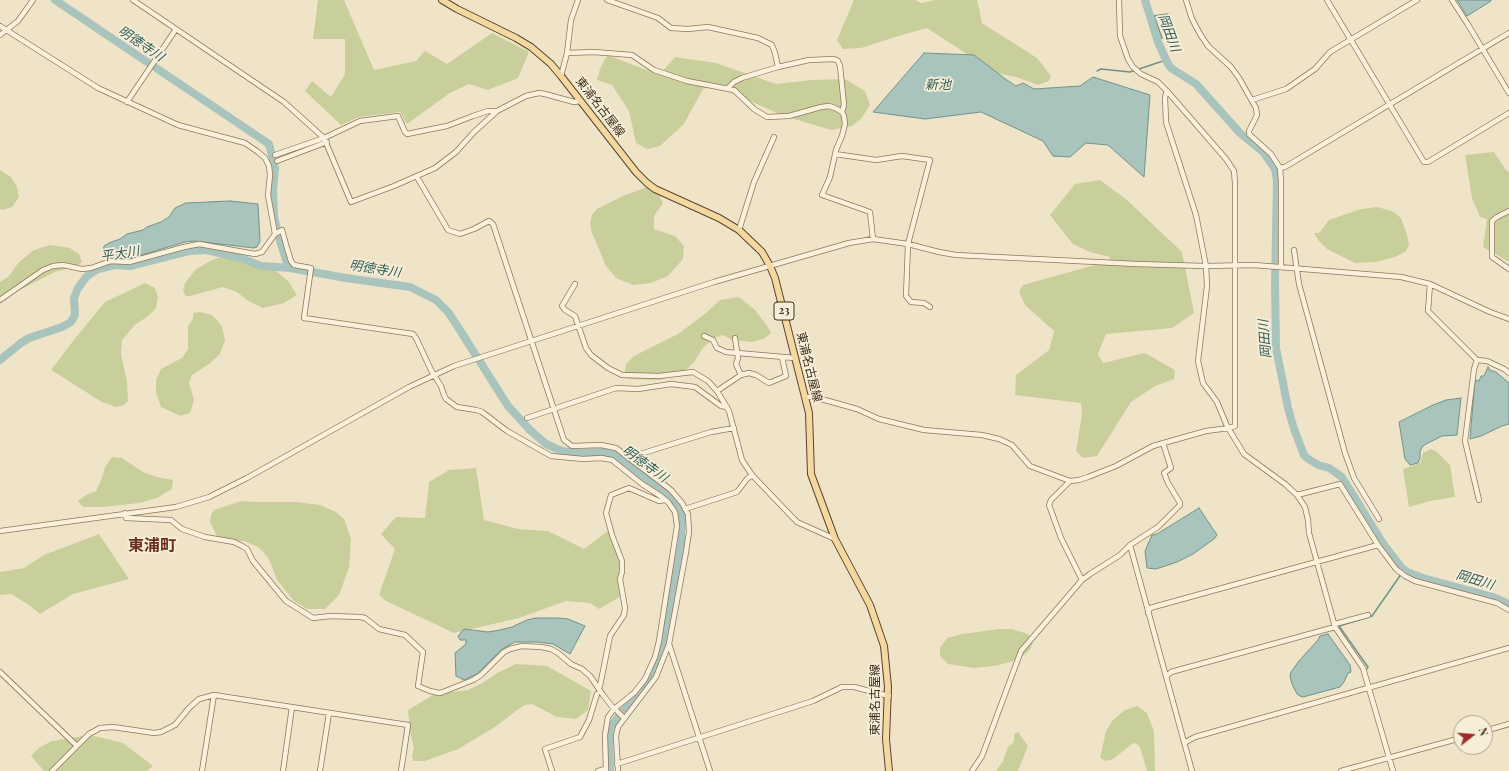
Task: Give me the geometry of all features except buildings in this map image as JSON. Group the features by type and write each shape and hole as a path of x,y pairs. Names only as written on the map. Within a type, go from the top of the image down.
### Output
{"main road":[{"name":"東浦名古屋線","path":"442,0 531,47 551,64 636,172 647,183 655,189 724,221 739,230 762,252 775,278 805,397 809,420 810,470 835,539 864,591 878,626 886,657 889,696 886,739 889,771"}],"street":[{"path":"0,35 18,21 33,0"},
{"path":"133,0 284,102 326,140 351,202 417,177 444,162 498,110 526,96 535,93 545,94 574,102 580,101"},
{"path":"561,76 567,53 571,20 578,0"},
{"path":"607,0 658,18 671,28 688,29 708,27 758,38 772,45 778,67"},
{"path":"805,397 814,397 857,409 879,419 924,430 982,435 999,439 1012,445 1030,466 1070,481 1079,480 1116,466 1148,449 1163,443 1206,430 1234,427 1236,424 1234,171 1226,159 1167,91 1158,82 1141,74 1133,67 1128,59 1119,31 1119,0"},
{"path":"1186,0 1189,12 1200,34 1208,46 1231,67 1256,108 1257,115 1249,134 1271,154 1280,168 1280,267"},
{"path":"1327,0 1423,160 1426,162 1509,113"},
{"path":"1252,100 1286,89 1315,69 1330,52 1417,0"},
{"path":"1452,0 1509,93"},
{"path":"0,26 98,88 178,125 245,143 258,152 265,158 269,166 270,175 268,195 276,234"},
{"path":"127,102 176,29"},
{"path":"1280,168 1285,167 1509,33"},
{"path":"567,53 594,52 629,54 654,70 687,81 728,88 737,92 754,109 767,117 789,116 821,106 829,106 842,112"},
{"path":"728,88 734,82 742,78 778,67 809,60 836,60 840,66 844,105 842,112 845,124 835,154 830,177 822,195 870,212 873,239"},
{"path":"1167,91 1165,97 1166,122 1192,201 1206,266 1207,286 1199,351 1199,368 1203,383 1217,402 1229,428 1244,454 1285,484 1297,495 1305,507 1309,533 1335,625 1364,668 1393,771"},
{"path":"277,161 326,140 360,121 398,116 404,132 407,134 447,126 488,111 498,110"},
{"path":"739,230 754,182 774,137"},
{"path":"275,155 326,140"},
{"path":"835,154 876,160 902,156 930,160 908,244 906,296 911,302 924,303 930,307"},
{"path":"417,177 448,230 460,234 474,230 489,221 493,224 564,440 569,445 576,446 601,445 614,447 671,490 685,509 689,522 689,532 669,644 656,677 620,723 617,731 618,771"},
{"path":"1509,211 1492,221 1492,253 1495,259 1509,269"},
{"path":"0,300 43,270 53,266 86,268 111,261 129,262 199,244 255,254 262,252 276,234 282,230 291,261 294,265 311,268 304,318 413,334 434,375 442,386 446,400 457,407 482,412 507,431 551,456 583,460 600,458 612,460 665,500 675,512 677,526 655,658 645,679 634,693 608,717 605,729 606,770 598,771"},
{"path":"0,531 176,507 210,497 247,478 409,387 434,375 475,359 714,282 849,243 873,239 908,244 956,255 1206,266 1270,266 1401,277 1430,284 1490,312 1509,319"},
{"path":"1294,250 1301,291 1350,470 1379,519"},
{"path":"574,284 562,306 565,310 575,316 586,348 591,355 608,368 622,375 659,376 693,372 708,381 718,391 727,407 742,460 752,475 797,522 835,539"},
{"path":"1430,284 1428,312 1477,360 1486,361 1496,365 1509,373"},
{"path":"704,336 713,340 715,346 722,351 737,354 795,358"},
{"path":"735,338 738,358 736,364 741,374"},
{"path":"718,391 741,374 756,375 769,383 786,376 782,357"},
{"path":"1477,360 1472,376 1466,441 1479,500"},
{"path":"527,418 616,388 638,389 670,384 700,389 721,406 727,407"},
{"path":"630,459 637,455 710,432 734,428"},
{"path":"972,771 982,756 1021,652 1082,580 1120,554 1130,545 1158,528 1180,505 1164,474 1171,468 1163,443"},
{"path":"685,509 737,492 752,475"},
{"path":"1070,481 1051,500 1049,505 1061,538 1082,580"},
{"path":"1297,495 1340,484 1378,545 1396,569 1408,578 1497,603 1509,610"},
{"path":"598,688 600,686 610,636 624,614 625,608 620,579 622,572 622,561 612,535 606,513 611,495 629,488 659,501 665,500"},
{"path":"125,513 126,518 171,520 182,529 205,537 234,542 242,546 247,549 253,561 286,601 313,618 330,616 360,617 365,618 379,629 405,635 423,652 418,686 430,691 439,693 443,692 473,680 481,675 504,652 516,647 541,647 555,651 571,664 582,669 590,676 615,710 624,717"},
{"path":"1130,545 1192,771"},
{"path":"1148,612 1150,608 1378,545"},
{"path":"1166,677 1171,672 1368,615"},
{"path":"669,644 710,771"},
{"path":"1184,743 1195,737 1509,648"},
{"path":"0,672 76,746"},
{"path":"617,764 813,701 842,687 854,687 889,696"},
{"path":"552,771 545,749 578,738 582,735 589,720 597,694"},
{"path":"202,771 214,695"},
{"path":"52,771 89,734 100,728 113,727 154,733 170,729 175,726 189,708 199,699 214,695 408,725 401,771"},
{"path":"283,771 292,707"},
{"path":"320,771 329,713"},
{"path":"1493,729 1509,724"},
{"path":"1341,771 1453,740"}],"green space":[{"path":"318,0 344,0 374,70 416,61 425,51 447,64 492,33 529,52 518,78 488,90 469,84 450,93 407,124 400,112 359,117 341,125 305,91 312,81 331,97 345,74 345,39 313,39"},
{"path":"854,0 915,0 921,3 935,0 977,0 982,23 1037,58 1051,76 1049,81 1038,85 1016,77 996,73 927,28 861,48 843,49 837,40"},
{"path":"607,55 655,73 662,72 675,57 716,63 776,84 812,80 845,79 865,91 870,105 861,119 852,126 831,130 781,115 715,85 703,89 684,124 660,146 647,149 636,143 629,111 612,85 597,80 600,69"},
{"path":"1494,152 1509,172 1509,262 1483,247 1487,219 1480,217 1472,198 1465,155"},
{"path":"0,170 11,177 17,187 19,197 12,207 3,210 0,209"},
{"path":"1100,180 1127,200 1182,252 1194,313 1172,328 1106,334 1098,354 1103,363 1145,353 1175,370 1174,379 1155,386 1131,402 1097,456 1083,458 1076,451 1082,414 1081,403 1015,395 1016,375 1049,350 1054,331 1025,305 1019,292 1023,285 1109,261 1110,257 1090,252 1073,244 1050,215 1075,184"},
{"path":"647,187 658,193 663,203 654,216 654,229 675,236 684,246 683,259 668,276 651,283 633,285 616,278 606,266 592,233 590,223 592,215 597,209 623,196"},
{"path":"1377,207 1392,211 1401,218 1409,244 1406,251 1395,257 1376,262 1355,263 1327,249 1318,240 1314,233 1319,233 1329,220 1361,209"},
{"path":"50,245 70,248 79,254 82,262 77,266 55,272 0,300 0,282 8,277 19,262 34,250"},
{"path":"228,256 248,258 270,266 288,281 297,295 284,303 263,308 248,301 237,292 223,287 186,296 183,291 185,283 196,269 214,259"},
{"path":"145,283 155,288 158,298 156,308 135,325 122,340 121,354 127,382 128,401 124,405 116,407 102,402 51,370 105,302"},
{"path":"739,297 755,310 767,326 771,333 765,338 753,342 732,340 723,335 714,338 703,348 694,362 682,374 659,380 628,379 624,376 626,364 634,356 678,334 706,313 720,300"},
{"path":"200,312 212,315 222,326 225,340 220,354 209,364 192,375 189,383 194,400 190,413 180,416 161,407 156,393 156,380 161,369 182,358 188,349 188,326 193,319 193,313"},
{"path":"1431,449 1437,452 1450,465 1455,497 1430,501 1409,507 1403,469 1420,463 1423,453"},
{"path":"112,457 122,458 143,472 157,477 173,480 172,489 157,498 139,503 103,507 83,507 78,501 86,495 96,491 105,467"},
{"path":"476,468 484,520 518,529 548,531 584,549 609,530 624,563 621,585 623,595 599,609 590,603 566,601 519,618 454,633 386,601 379,595 395,549 381,534 396,517 425,518 429,482 449,470"},
{"path":"241,501 296,502 320,505 336,512 344,519 351,539 349,568 339,595 325,609 307,609 294,601 277,580 268,557 258,547 244,541 220,540 210,522 211,515 214,510"},
{"path":"99,534 129,579 73,594 40,614 11,594 0,595 0,572 24,568 44,555"},
{"path":"999,629 1012,629 1028,634 1034,639 1030,650 1018,660 994,666 974,668 948,664 940,656 940,648 947,638 962,634"},
{"path":"516,664 547,666 591,691 588,710 576,719 557,717 532,704 524,705 495,727 458,749 425,761 413,761 412,756 414,748 410,731 408,710 435,694 468,690"},
{"path":"1137,706 1147,713 1154,731 1155,771 1147,771 1140,747 1136,743 1132,744 1113,759 1106,761 1100,758 1106,731 1113,720 1125,710"},
{"path":"1018,732 1028,746 1018,771 996,771 1003,761 1008,747 1014,742 1014,734"},
{"path":"90,735 123,743 153,766 147,771 44,771 31,756 40,747 52,741"}],"water":[{"path":"1457,0 1491,0 1491,1 1467,16"},
{"name":"新池","path":"924,53 974,55 1016,86 1023,83 1034,89 1080,86 1093,77 1150,95 1144,177 1108,145 1086,143 1070,157 1053,156 1043,141 981,112 925,119 873,112"},
{"name":"平大川","path":"230,201 258,204 260,241 257,247 254,248 194,241 185,242 128,259 109,258 103,252 104,246 109,243 120,239 127,234 143,230 161,222 169,217 175,208 186,203"},
{"path":"1488,367 1489,370 1496,372 1509,383 1509,424 1470,439 1475,380 1479,381 1481,376 1484,376"},
{"path":"1461,398 1457,435 1442,436 1426,444 1422,447 1418,463 1410,465 1405,459 1399,422 1433,405 1446,400"},
{"path":"1199,508 1217,535 1214,539 1193,554 1177,562 1156,569 1147,568 1145,551 1152,535 1157,534"},
{"path":"536,618 568,619 585,626 570,654 553,644 515,642 502,649 477,674 464,680 456,676 455,653 466,644 466,640 460,640 458,636 464,629 488,632 512,627 527,620"},
{"path":"1328,634 1350,665 1351,672 1348,673 1340,687 1303,697 1300,696 1297,694 1292,684 1290,676 1291,672 1320,636"}],"waterway":[{"name":"明徳寺川","path":"55,0 269,144 275,168 273,190 274,216 278,234 290,268"},
{"name":"岡田川","path":"1145,0 1158,42 1171,68 1196,84 1240,133 1263,152 1275,169 1277,181 1275,283 1276,348 1288,408 1304,455 1318,465 1329,468 1342,477 1384,545 1401,567 1407,572 1423,578 1493,597 1509,604"},
{"path":"1157,39 1162,38 1154,16 1168,14"},
{"path":"1097,71 1101,69 1130,72 1166,60"},
{"name":"明徳寺川","path":"0,360 29,338 62,327 71,322 75,315 74,298 78,288 87,276 98,269 115,265 130,266 189,251 206,250 241,258 261,266 290,268 410,287 436,300 448,312 508,406 530,430 546,444 562,451 577,453 601,452 609,453 618,457 670,498 681,514 682,540 664,644 654,673 648,684 610,728 610,771"},
{"path":"1367,669 1368,667 1339,626 1372,616 1404,570"}],"district":[{"name":"東浦町","path":"152,546"}]}
